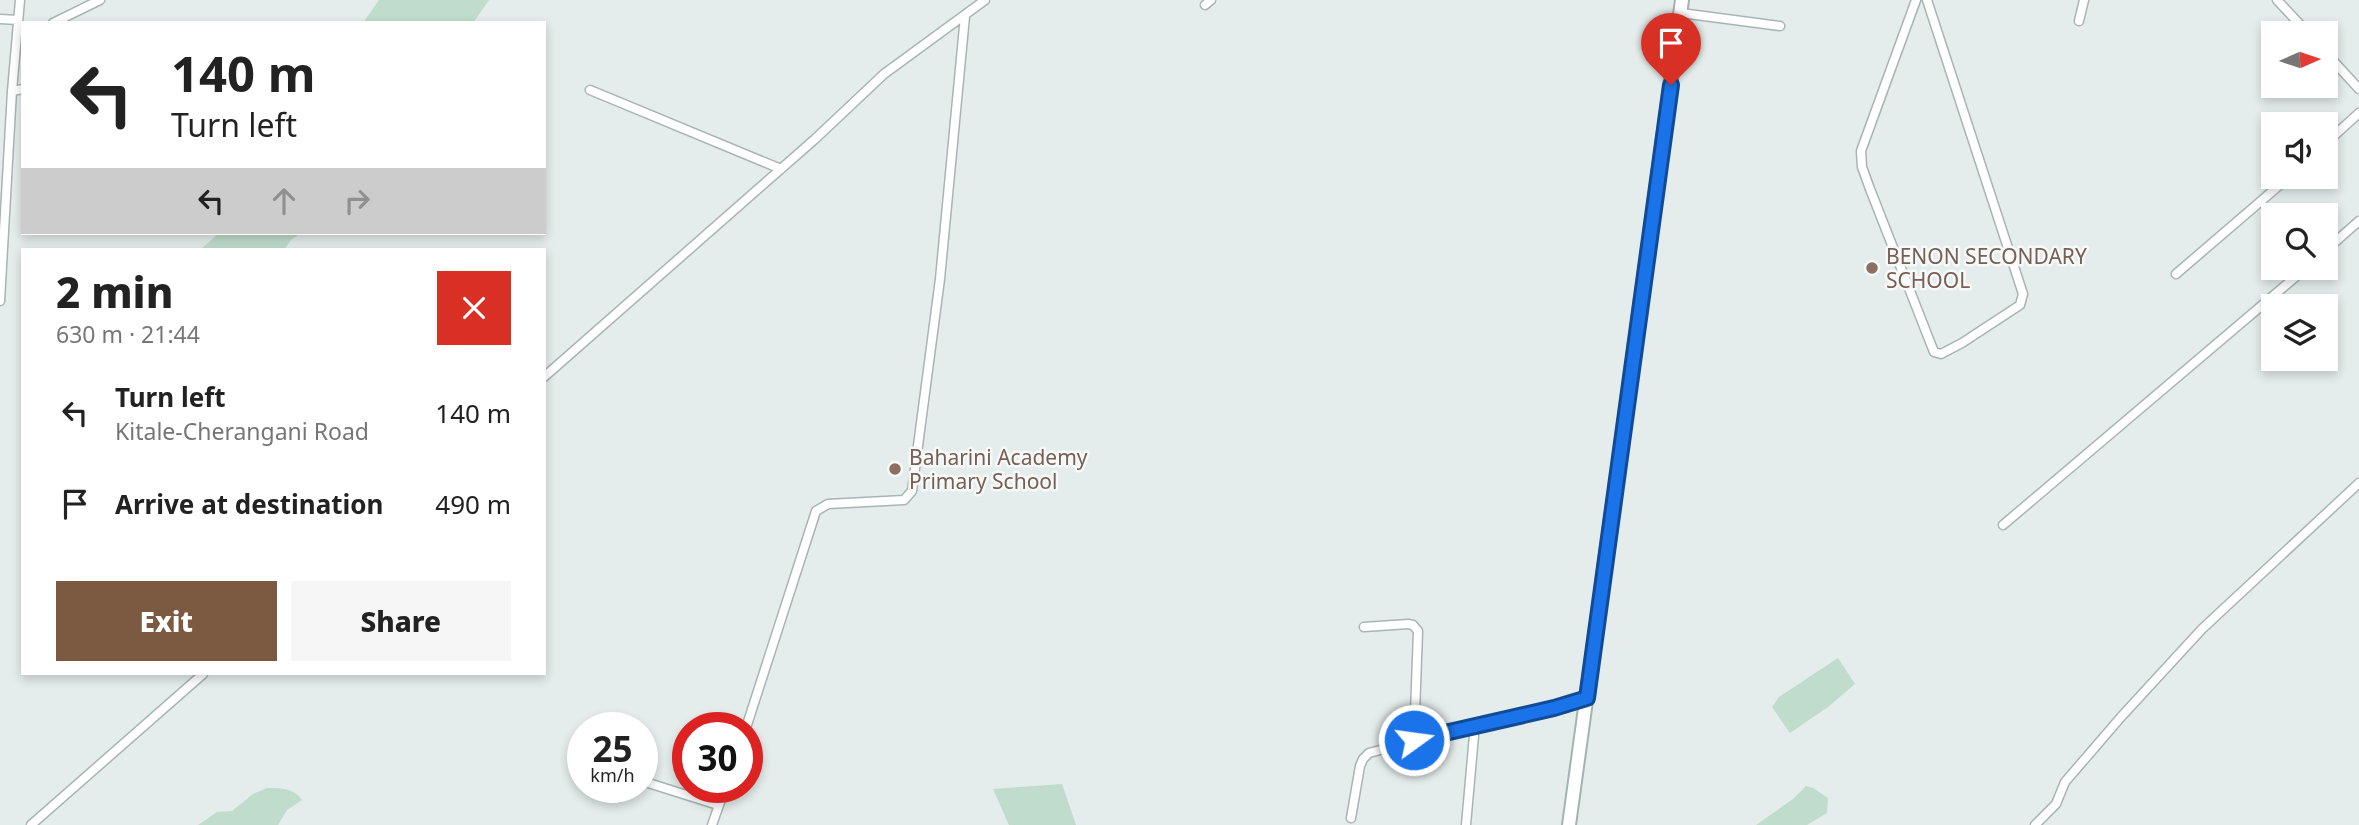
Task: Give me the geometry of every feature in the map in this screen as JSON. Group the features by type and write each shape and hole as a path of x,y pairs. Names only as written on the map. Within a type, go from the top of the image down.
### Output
{"main road":[{"path":"1569,825 1681,6"}],"street":[{"path":"0,301 12,90 20,39 20,0"},
{"path":"57,21 100,0"},
{"path":"546,375 782,169 884,74 985,0"},
{"path":"1916,0 1860,159 1934,352 1938,354 1962,343 2020,305 2023,294 1927,0"},
{"path":"2079,22 2084,0"},
{"path":"2277,0 2297,21"},
{"path":"1681,6 1780,26"},
{"path":"751,712 816,510 828,504 904,500 912,491 940,279 965,16"},
{"path":"0,19 18,20"},
{"path":"2338,66 2359,89"},
{"path":"12,90 21,89"},
{"path":"590,90 782,169"},
{"path":"2338,132 2359,113"},
{"path":"2176,274 2275,189"},
{"path":"2338,239 2359,221"},
{"path":"2003,525 2292,280"},
{"path":"2035,825 2056,804 2065,782 2202,629 2359,483"},
{"path":"1364,627 1408,624 1418,631 1414,740"},
{"path":"31,825 202,675"},
{"path":"1351,818 1360,766 1366,755 1475,724 1554,708 1587,698"},
{"path":"1466,825 1475,724"},
{"path":"658,786 718,805 712,825"}],"green space":[{"path":"379,0 489,0 474,21 364,21"},
{"path":"217,235 298,235 285,248 202,248"},
{"path":"1838,658 1855,684 1828,707 1790,733 1772,707 1779,697"},
{"path":"1062,784 1076,825 1009,825 993,789"},
{"path":"1806,786 1828,798 1827,813 1807,825 1756,825 1793,799"},
{"path":"267,788 291,791 302,800 287,810 278,825 198,825 217,812 232,811 253,794"}],"place":[{"name":"BENON SECONDARY SCHOOL","path":"1872,268"},
{"name":"Baharini Academy Primary School","path":"895,469"}],"route":[{"path":"1414,740 1587,698 1671,85"}]}
